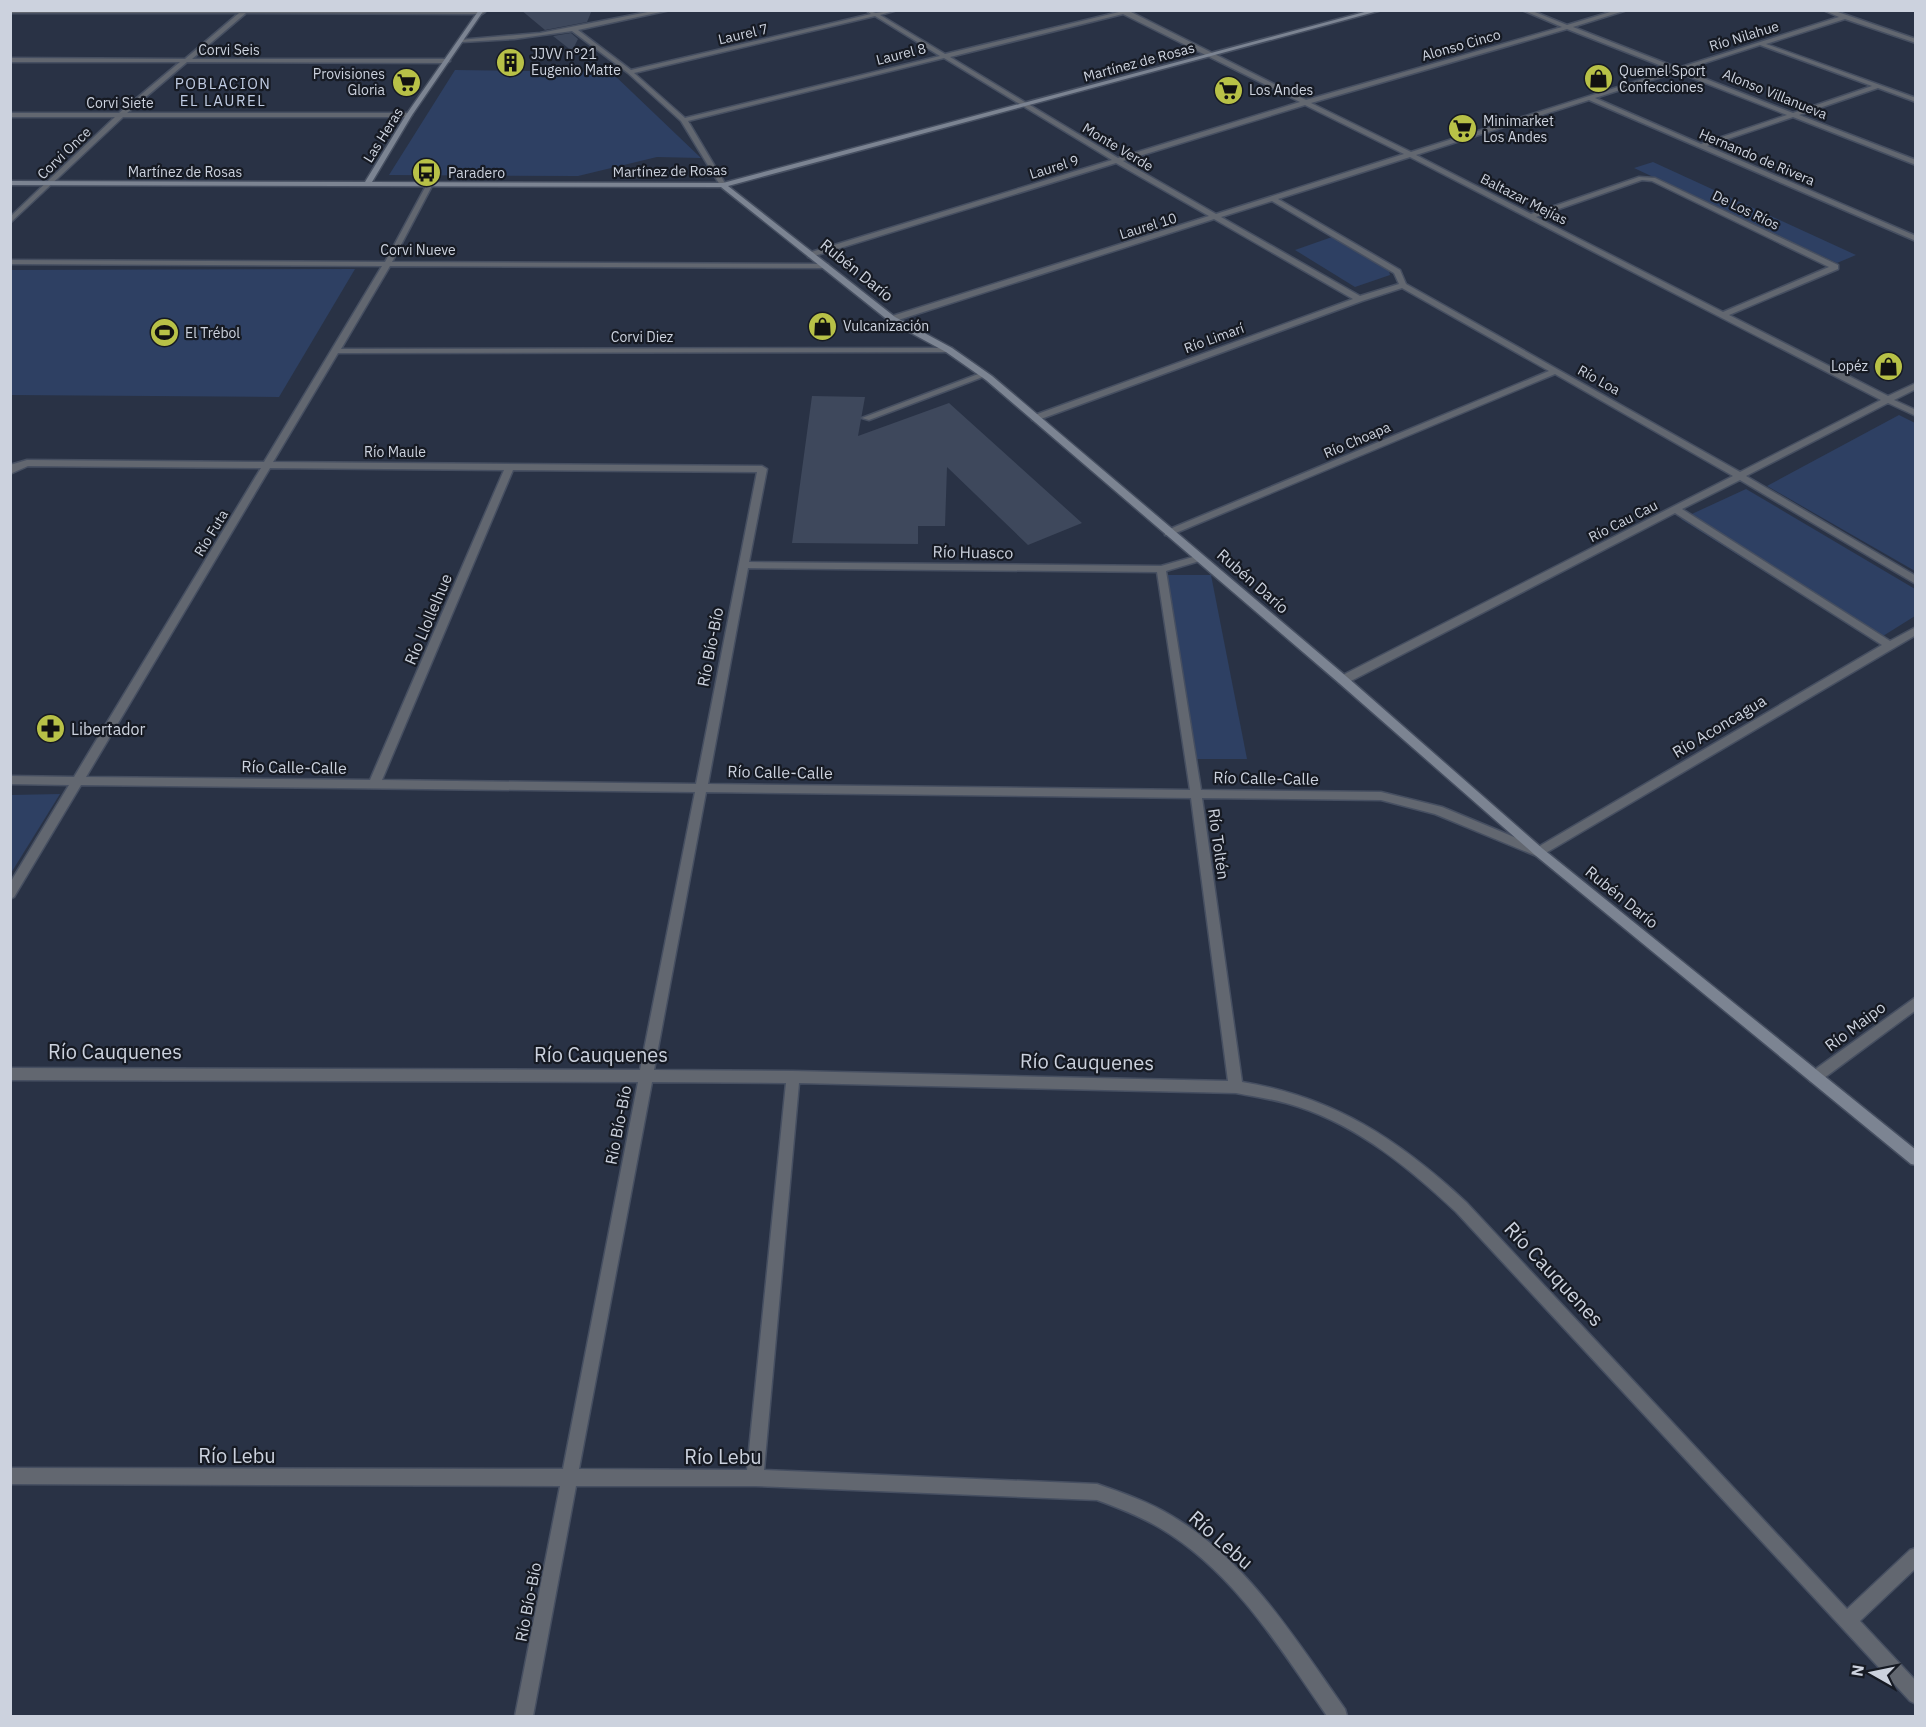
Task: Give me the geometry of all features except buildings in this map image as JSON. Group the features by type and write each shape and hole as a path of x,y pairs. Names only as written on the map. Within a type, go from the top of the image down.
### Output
{"street":[{"path":"462,40 499,40 574,30 668,10"},
{"name":"Monte Verde","path":"868,10 1116,160 1359,299"},
{"name":"Laurel 7","path":"630,72 896,10"},
{"name":"Laurel 8","path":"684,120 1134,10"},
{"name":"Martínez de Rosas","path":"10,183 723,185 1380,10"},
{"name":"Alonso Villanueva","path":"1524,10 1916,164"},
{"name":"Alonso Cinco","path":"1304,103 1625,10"},
{"path":"1825,10 1916,41"},
{"path":"10,11 482,11"},
{"name":"Corvi Once","path":"10,221 122,115 245,11"},
{"name":"Las Heras","path":"367,184 409,115 482,11"},
{"name":"Baltazar Mejías","path":"1121,12 1411,155 1916,414"},
{"name":"Río Nilahue","path":"1411,155 1844,17"},
{"name":"Rubén Darío","path":"574,30 630,72 684,120 723,185 892,319 949,350 984,375 1342,680 1539,852 1916,1159"},
{"path":"1762,44 1916,100"},
{"name":"Corvi Seis","path":"10,60 447,61"},
{"path":"1701,146 1879,86"},
{"name":"Hernando de Rivera","path":"1590,98 1916,239"},
{"name":"Laurel 9","path":"812,255 1304,103"},
{"name":"Corvi Siete","path":"10,115 409,115"},
{"name":"Laurel 10","path":"892,319 1411,155"},
{"name":"De Los Ríos","path":"1531,216 1641,178 1653,179 1835,267 1723,315"},
{"name":"Río Futa","path":"10,894 388,263 430,184"},
{"name":"Río Loa","path":"1274,199 1397,272 1403,285 1739,476 1916,580"},
{"name":"Corvi Nueve","path":"10,262 825,266"},
{"name":"Río Limarí","path":"1035,418 1403,285"},
{"name":"Corvi Diez","path":"334,351 949,350"},
{"name":"Río Choapa","path":"1168,533 1556,371"},
{"path":"866,418 984,375"},
{"name":"Río Cau Cau","path":"1342,680 1916,385"},
{"name":"Río Maule","path":"10,471 14,466 27,464 762,469"},
{"name":"Río Llollelhue","path":"374,785 510,466"},
{"name":"Río Bío-Bío","path":"524,1716 762,469"},
{"path":"1676,508 1889,645"},
{"name":"Río Huasco","path":"744,565 1161,569 1200,558"},
{"name":"Río Toltén","path":"1161,569 1196,793 1236,1087"},
{"name":"Río Aconcagua","path":"1539,852 1916,630"},
{"name":"Río Calle-Calle","path":"10,780 1381,796 1438,810 1539,852"},
{"name":"Río Maipo","path":"1815,1077 1916,1002"},
{"name":"Río Cauquenes","path":"10,1074 793,1077 1236,1087 1287,1097 1322,1109 1355,1125 1392,1147 1428,1174 1916,1695"},
{"path":"755,1478 793,1077"},
{"name":"Río Lebu","path":"10,1476 755,1478 1097,1492 1134,1505 1169,1524 1202,1547 1232,1573 1260,1605 1338,1716"},
{"path":"1846,1622 1916,1556"}],"shaded area":[{"path":"455,70 611,72 701,158 657,157 578,176 389,175"},
{"path":"1653,162 1856,255 1837,263 1634,168"},
{"path":"1332,237 1389,271 1390,275 1355,287 1295,250"},
{"name":"El Trébol","path":"355,269 279,397 11,395 11,270"},
{"path":"1899,415 1915,423 1915,571 1767,486"},
{"path":"1746,489 1915,589 1915,616 1875,641 1681,519"},
{"path":"1167,575 1211,575 1247,759 1197,759"},
{"path":"60,794 11,873 11,795"}],"place":[{"name":"JJVV n°21 Eugenio Matte","path":"510,62"},
{"name":"Quemel Sport Confecciones","path":"1598,79"},
{"name":"Provisiones Gloria","path":"406,82"},
{"name":"Los Andes","path":"1228,90"},
{"name":"Minimarket Los Andes","path":"1462,129"},
{"name":"Paradero","path":"427,173"},
{"name":"Vulcanización","path":"822,326"},
{"name":"El Trébol","path":"164,333"},
{"name":"Lopéz","path":"1889,366"},
{"name":"Libertador","path":"50,729"}],"district":[{"name":"POBLACION EL LAUREL","path":"223,92"}]}
